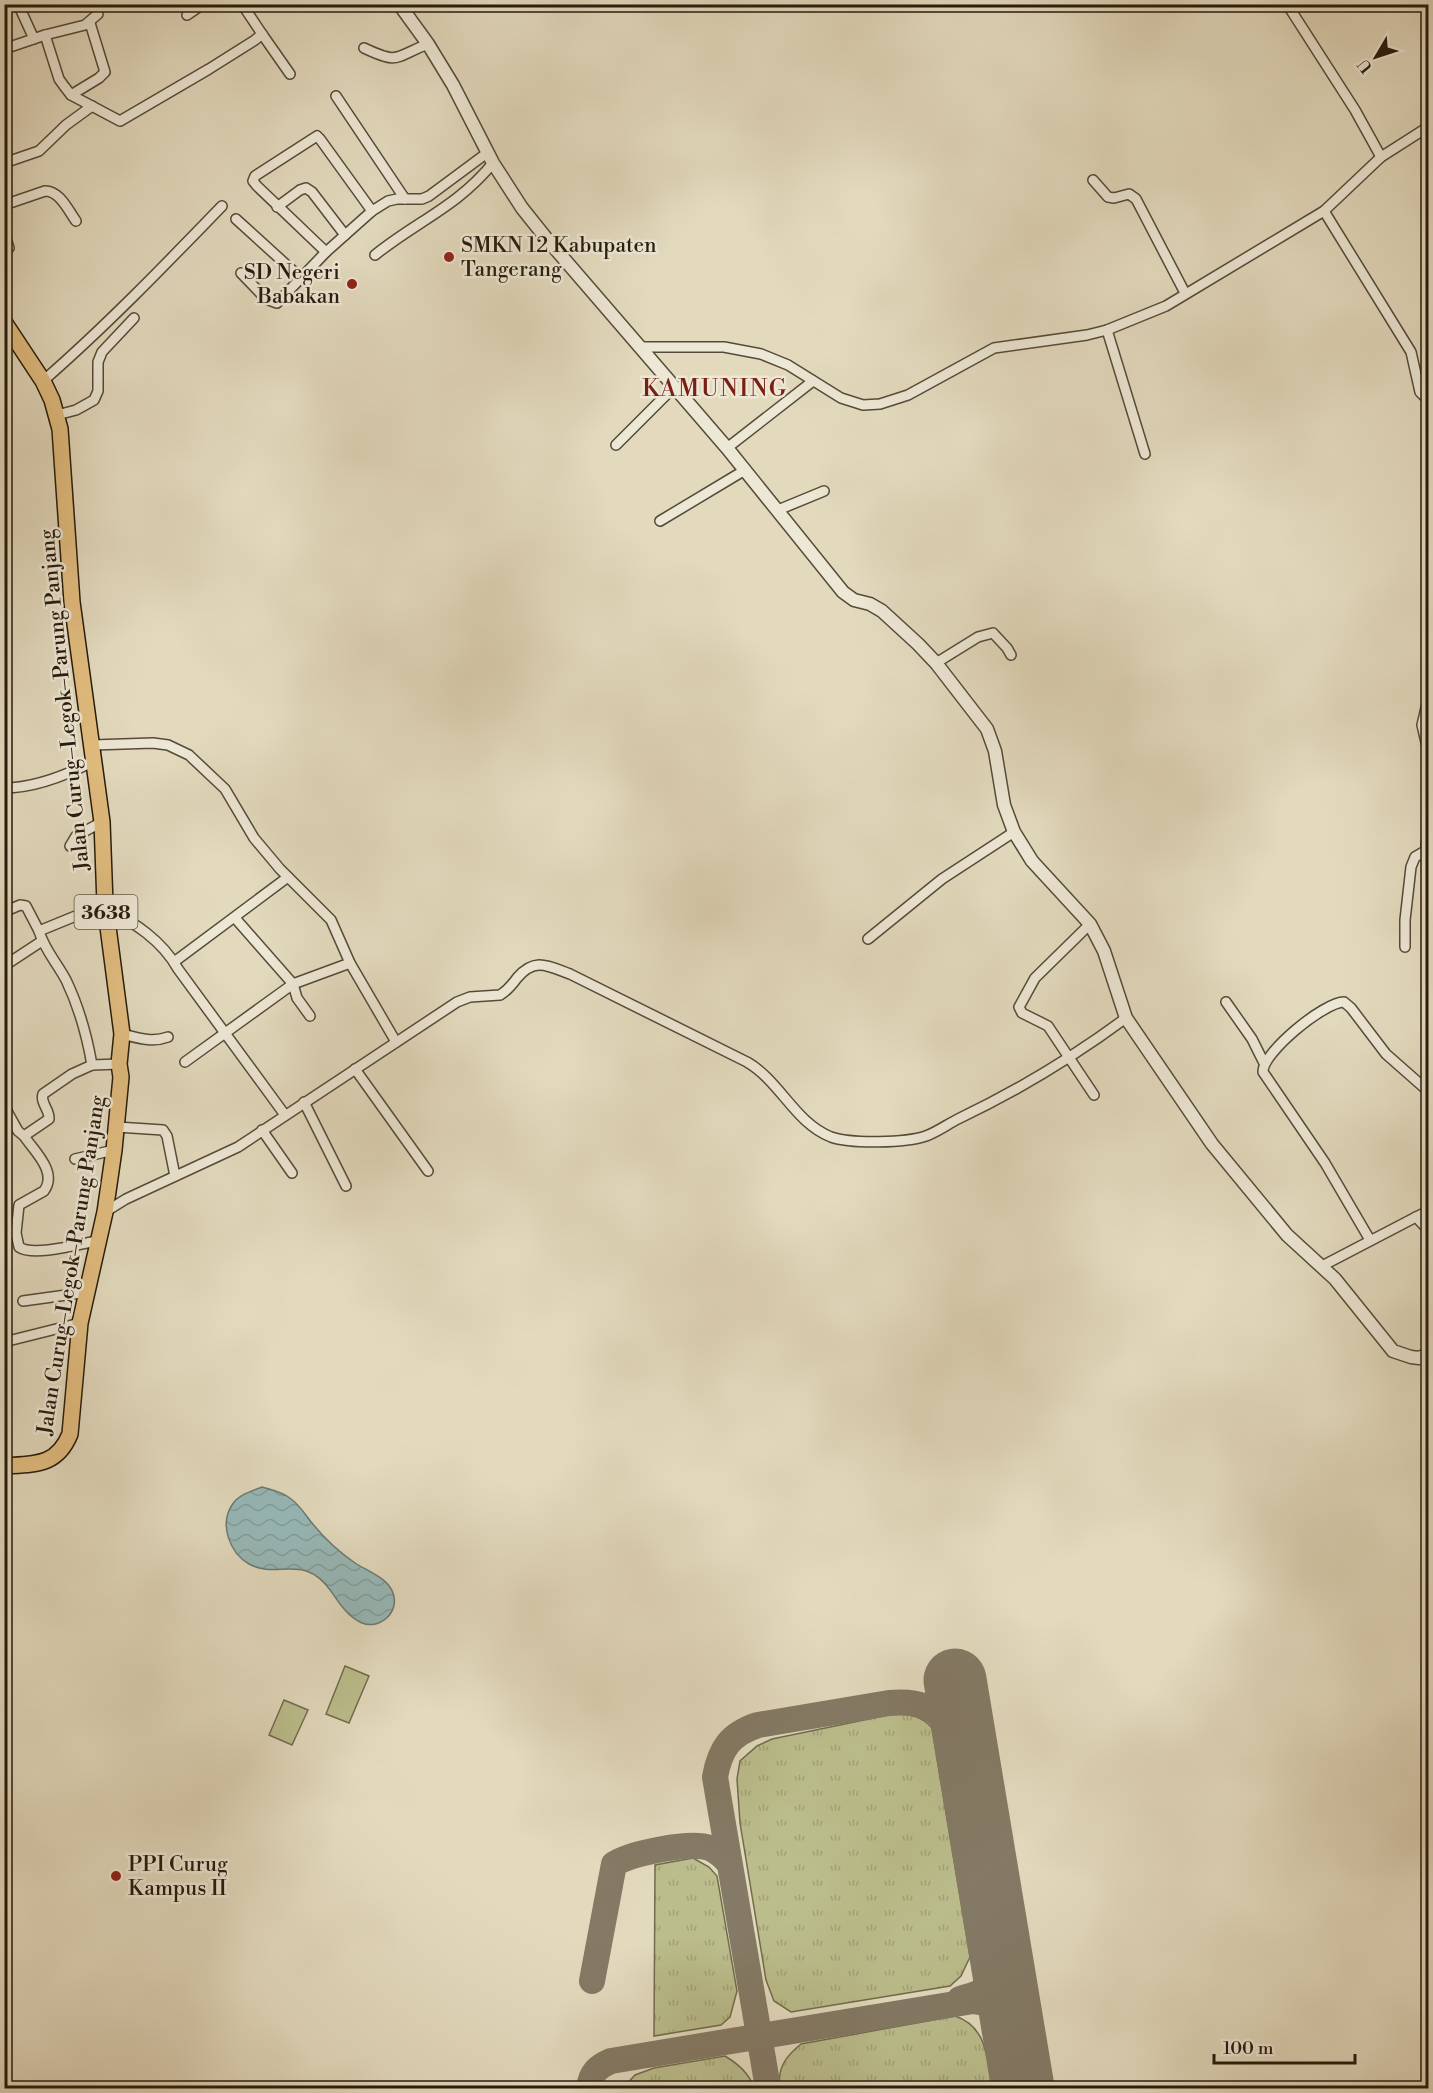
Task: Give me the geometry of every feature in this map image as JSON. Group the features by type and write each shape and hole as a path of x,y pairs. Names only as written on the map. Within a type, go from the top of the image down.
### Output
{"main road":[{"name":"Jalan Curug–Legok–Parung Panjang","path":"4,322 43,381 57,415 60,429 75,636 93,745 102,822 105,905 122,1034 119,1064 121,1077 114,1150 105,1212 80,1323 72,1423 67,1443 58,1455 40,1463 4,1466"}],"street":[{"path":"18,4 34,39"},
{"path":"187,15 203,4"},
{"path":"242,4 290,74"},
{"path":"399,4 428,44 453,85 490,158 522,208 595,297 727,448 843,592 854,600 870,604 882,611 918,644 936,663 987,729 995,751 1004,805 1014,832 1032,861 1090,924 1104,951 1126,1018 1212,1144 1287,1235 1322,1266 1354,1301 1393,1351 1411,1357 1428,1355"},
{"path":"1287,4 1355,110 1381,158"},
{"path":"4,49 90,23 98,14"},
{"path":"71,95 105,72 90,23"},
{"path":"45,35 59,79 71,95 120,121 210,69 262,34"},
{"path":"364,48 386,58 401,58 428,44"},
{"path":"336,96 405,199"},
{"path":"4,163 46,147 66,125 92,106"},
{"path":"641,347 724,347 761,354 788,365 852,402 863,405 880,404 908,395 994,348 1041,343 1107,330 1166,306 1324,211 1381,158 1428,128"},
{"path":"327,252 256,186 253,178 316,136 372,211"},
{"path":"240,273 266,299 273,303 280,301 327,252 372,211 388,201 422,199 429,196 490,158"},
{"path":"375,255 398,237 448,206 480,179 490,158"},
{"path":"1093,180 1108,197 1114,198 1129,194 1136,199 1185,293"},
{"path":"277,207 306,188 312,192 345,235"},
{"path":"4,205 51,191 58,196 76,221"},
{"path":"43,381 76,353 222,206"},
{"path":"1324,211 1411,351 1420,392 1428,400"},
{"path":"236,219 302,279"},
{"path":"4,232 9,248"},
{"path":"57,415 76,410 94,400 98,391 98,362 102,352 134,318"},
{"path":"1107,330 1145,454"},
{"path":"727,448 813,381"},
{"path":"615,445 674,387"},
{"path":"660,521 745,470"},
{"path":"778,510 824,491"},
{"path":"936,663 978,637 993,633 1011,656"},
{"path":"1428,699 1422,725 1428,751"},
{"path":"93,745 153,742 168,745 189,755 225,789 254,838 330,920 350,963 396,1042"},
{"path":"4,788 39,783 94,761"},
{"path":"70,846 76,836 102,822"},
{"path":"1404,947 1411,867 1415,857 1428,851 1426,840 1428,830"},
{"path":"868,939 942,879 1014,832"},
{"path":"174,962 288,877"},
{"path":"4,912 20,905 26,906 42,941 66,981 77,1007 87,1037 92,1065"},
{"path":"39,931 105,905 135,923 168,952 285,1115"},
{"path":"235,918 294,984 297,998 310,1016"},
{"path":"1090,924 1035,978 1019,1007 1022,1013 1048,1026 1094,1095"},
{"path":"4,966 42,941"},
{"path":"185,1062 294,984 350,963"},
{"path":"105,1212 126,1199 231,1150 457,1002 470,997 500,995 530,966 545,965 570,974 747,1062 765,1073 796,1110 815,1128 831,1137 852,1141 903,1140 926,1136 994,1102 1069,1059 1126,1018"},
{"path":"1226,1002 1252,1039 1264,1063 1263,1072 1325,1163 1370,1240"},
{"path":"1264,1063 1309,1018 1326,1008 1344,1002 1386,1054 1428,1091"},
{"path":"122,1034 145,1040 161,1040 168,1037"},
{"path":"24,1136 49,1119 49,1113 42,1099 43,1094 72,1074 92,1065 119,1064"},
{"path":"355,1069 428,1171"},
{"path":"304,1102 346,1186"},
{"path":"4,1106 18,1131 42,1158 48,1179 44,1191 19,1205 16,1233 19,1247 30,1251 97,1241"},
{"path":"117,1127 163,1130 167,1136 175,1176"},
{"path":"262,1130 292,1173"},
{"path":"75,1159 114,1150"},
{"path":"1322,1266 1428,1211"},
{"path":"1416,1217 1428,1230"},
{"path":"23,1301 88,1292"},
{"path":"4,1342 80,1323"}],"green space":[{"path":"345,1666 369,1676 349,1723 326,1714"},
{"path":"284,1700 308,1710 292,1745 269,1735"},
{"path":"898,1713 917,1717 932,1728 970,1957 961,1976 950,1986 791,2012 774,2001 766,1980 740,1823 737,1779 740,1761 757,1746 772,1739"},
{"path":"693,1858 709,1867 717,1876 737,1991 730,2017 721,2025 654,2036 655,1865"},
{"path":"955,2016 966,2021 980,2036 987,2056 992,2088 780,2088 781,2068 791,2053 801,2044"},
{"path":"725,2056 742,2069 754,2088 623,2088 635,2075 654,2068"}],"water":[{"path":"262,1487 281,1493 294,1501 338,1549 355,1563 387,1583 393,1593 394,1607 387,1618 375,1624 362,1623 348,1613 321,1579 300,1570 260,1568 249,1564 236,1553 228,1538 226,1521 228,1513 238,1499"}],"taxiway":[{"path":"768,2088 715,1777 723,1751 733,1738 758,1725 889,1703 908,1703 922,1705 935,1712 951,1727 961,1746 971,1776"},
{"path":"592,1981 614,1864 647,1852 689,1846 710,1848 728,1862"},
{"path":"960,1999 980,1993 992,1985 999,1972 1000,1951"},
{"path":"589,2088 591,2078 596,2071 611,2061 973,2001 993,2006 999,2011 1008,2025 1017,2053"}],"runway":[{"path":"955,1680 1023,2088"}],"place":[{"name":"SMKN 12 Kabupaten Tangerang","path":"449,257"},
{"name":"SD Negeri Babakan","path":"352,284"},
{"name":"PPI Curug Kampus II","path":"116,1876"}],"district":[{"name":"KAMUNING","path":"715,388"}]}
